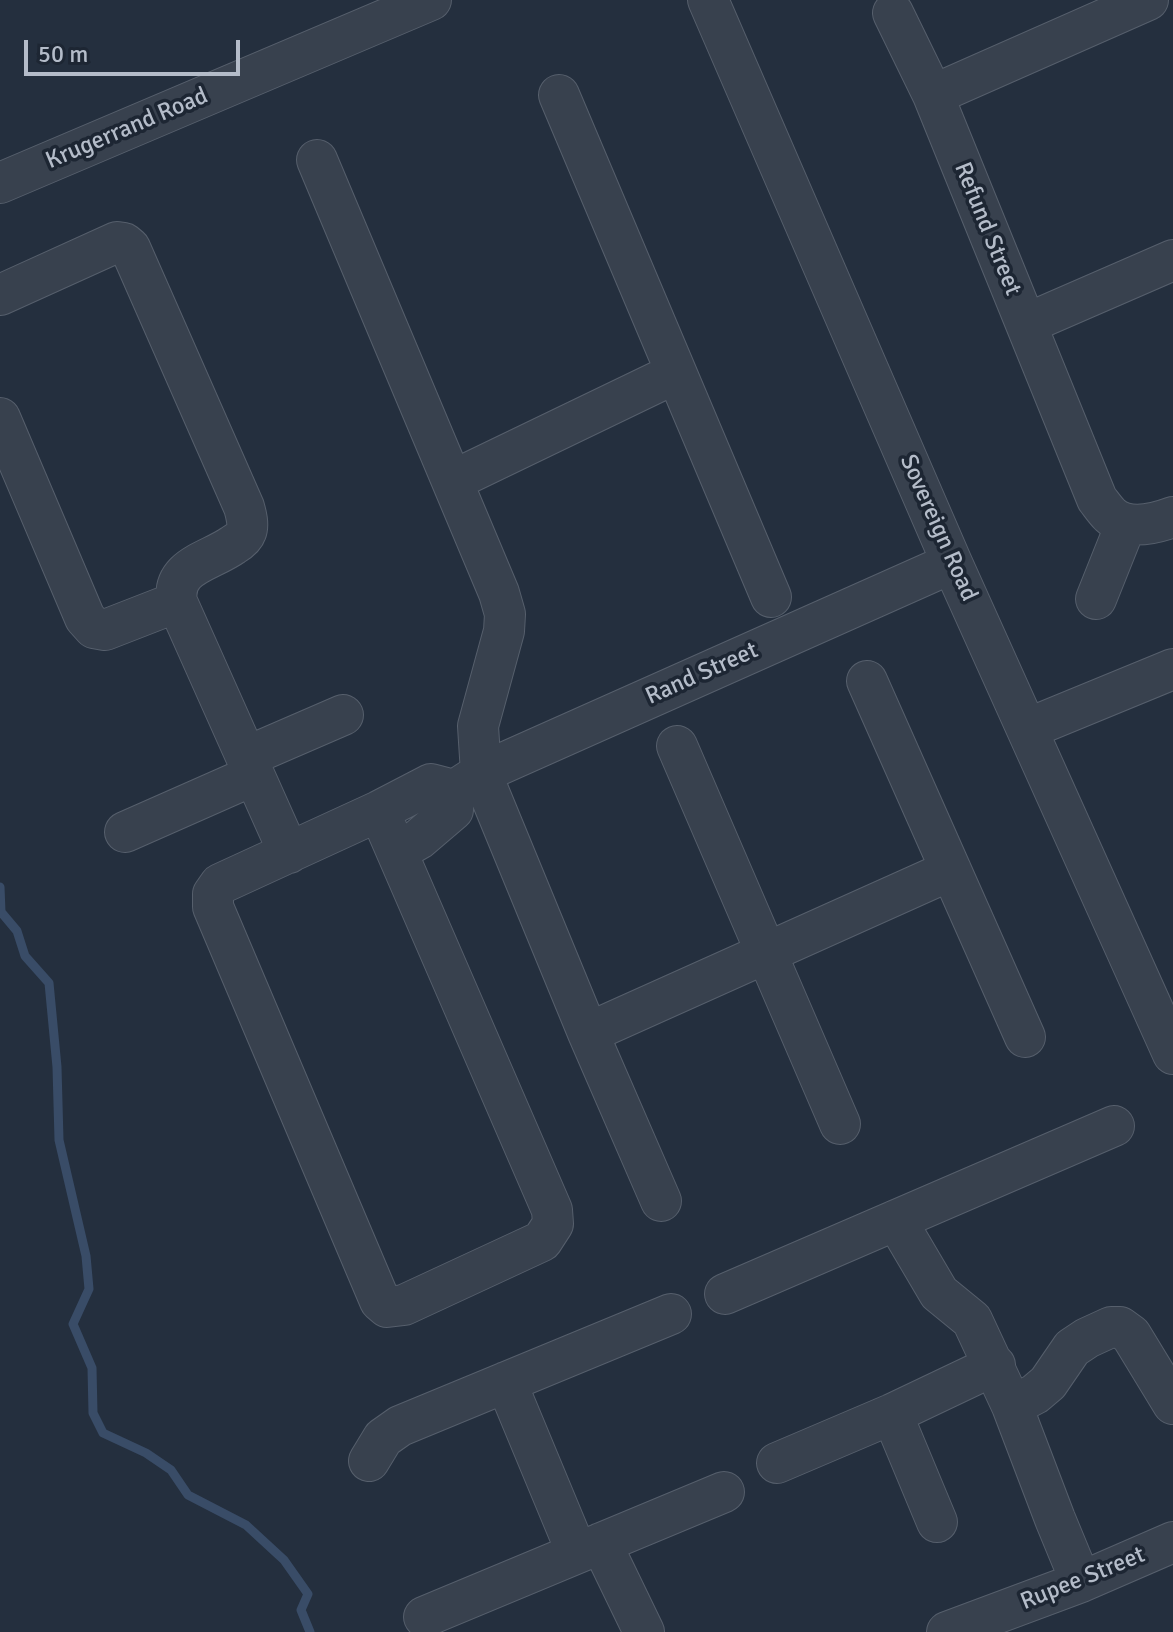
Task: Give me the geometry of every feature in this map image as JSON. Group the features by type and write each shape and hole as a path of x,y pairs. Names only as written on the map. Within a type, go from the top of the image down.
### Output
{"street":[{"name":"Krugerrand Road","path":"0,183 431,0"},
{"name":"Sovereign Road","path":"708,0 952,563 1173,1054"},
{"path":"933,95 1148,0"},
{"name":"Refund Street","path":"893,13 933,95 1097,499 1112,517 1126,524"},
{"path":"559,95 771,597"},
{"path":"317,160 499,593 505,614 504,631 478,726 468,782 453,810 419,839 398,851"},
{"path":"0,295 117,242 130,248 244,507 247,521 246,532 240,541 189,569 180,578 175,591 177,602 289,853"},
{"path":"1026,324 1173,260"},
{"path":"452,481 676,373"},
{"path":"0,418 85,618 94,628 105,630 177,602"},
{"path":"1096,599 1126,524 1155,524 1173,517"},
{"name":"Rand Street","path":"468,782 952,563"},
{"path":"1027,729 1173,669"},
{"path":"867,681 1025,1037"},
{"path":"125,832 343,715"},
{"path":"677,746 840,1124"},
{"path":"379,811 552,1210 553,1224 542,1241 404,1305 387,1307 380,1301 213,907 213,894 220,884 431,784 468,782"},
{"path":"468,782 588,1033 661,1201"},
{"path":"588,1033 951,870"},
{"path":"725,1294 1114,1126"},
{"path":"896,1220 939,1293 972,1320 995,1365 1081,1582"},
{"path":"369,1461 383,1438 400,1426 671,1314"},
{"path":"1012,1406 1048,1383 1072,1348 1111,1327 1120,1327 1131,1335 1173,1404"},
{"path":"777,1463 892,1414 995,1365"},
{"path":"506,1382 589,1548 644,1632"},
{"path":"892,1414 937,1522"},
{"path":"424,1617 724,1492"},
{"name":"Rupee Street","path":"947,1632 1081,1582 1173,1542"}],"waterway":[{"path":"0,887 1,912 17,931 25,956 49,983 57,1067 59,1140 86,1256 89,1289 73,1324 92,1368 93,1413 103,1433 146,1453 171,1470 188,1495 246,1525 284,1560 308,1594 301,1610 310,1632"}]}
